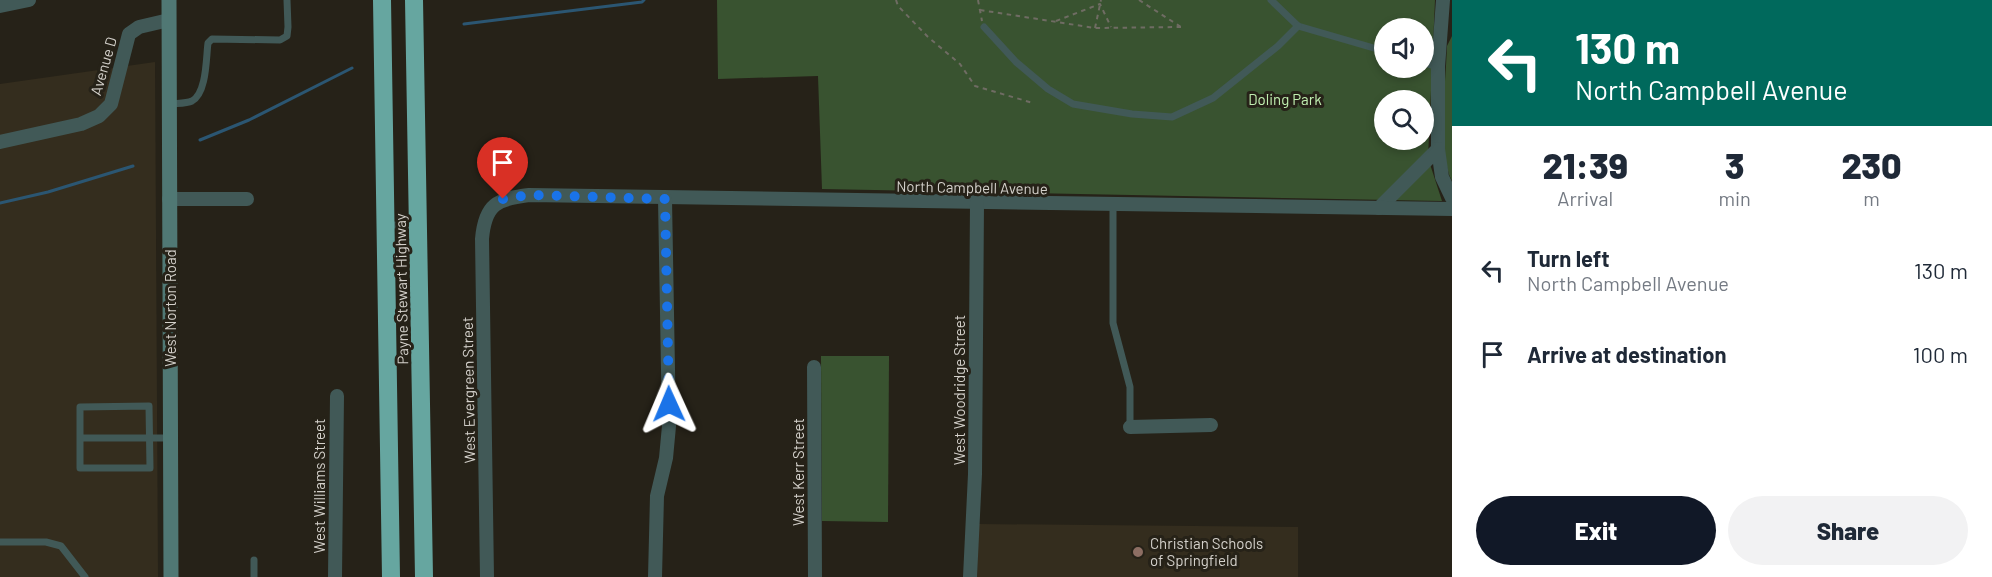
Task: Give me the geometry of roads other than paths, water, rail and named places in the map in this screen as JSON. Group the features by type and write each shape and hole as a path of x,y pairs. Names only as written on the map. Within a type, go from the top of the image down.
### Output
{"highway":[{"name":"Payne Stewart Highway","path":"382,0 391,577"},
{"name":"Payne Stewart Highway","path":"414,0 424,577"}],"main road":[{"name":"West Norton Road","path":"169,0 171,577"}],"street":[{"path":"0,6 28,0"},
{"path":"1443,0 1447,20 1438,67 1438,149 1442,177 1452,198"},
{"name":"Avenue D","path":"0,142 81,124 99,116 111,104 129,34 139,27 169,20"},
{"path":"1379,208 1438,149"},
{"name":"North Campbell Avenue","path":"493,205 503,199 529,195 665,199 1452,209"},
{"path":"169,199 247,199"},
{"path":"655,577 657,496 666,458 669,426 665,199"},
{"name":"West Woodridge Street","path":"970,577 975,474 977,203"},
{"name":"West Evergreen Street","path":"487,577 482,239 483,225 493,205"},
{"name":"West Kerr Street","path":"814,368 815,577"},
{"name":"West Williams Street","path":"335,577 337,396"},
{"path":"1130,427 1212,425"}],"lane":[{"path":"169,104 191,101 198,95 203,84 208,43 212,39 280,40 287,36 287,0"},
{"path":"1271,0 1298,26 1374,48"},
{"path":"984,27 1016,62 1048,89 1073,104 1132,114 1172,117 1213,98 1278,46 1298,26"},
{"path":"1434,66 1438,67"},
{"path":"1113,205 1113,323 1130,387 1130,427"},
{"path":"386,225 418,225"},
{"path":"149,406 149,438 150,468 80,468 80,407 149,406"},
{"path":"80,438 170,438"},
{"path":"0,542 46,542 61,546 85,577"},
{"path":"254,560 254,577"}],"waterway":[{"path":"464,24 644,0"},
{"path":"200,140 249,120 352,68"},
{"path":"0,203 48,192 133,166"}],"place":[{"name":"Christian Schools of Springfield","path":"1138,552"}],"park label":[{"name":"Doling Park","path":"1285,99"}]}
